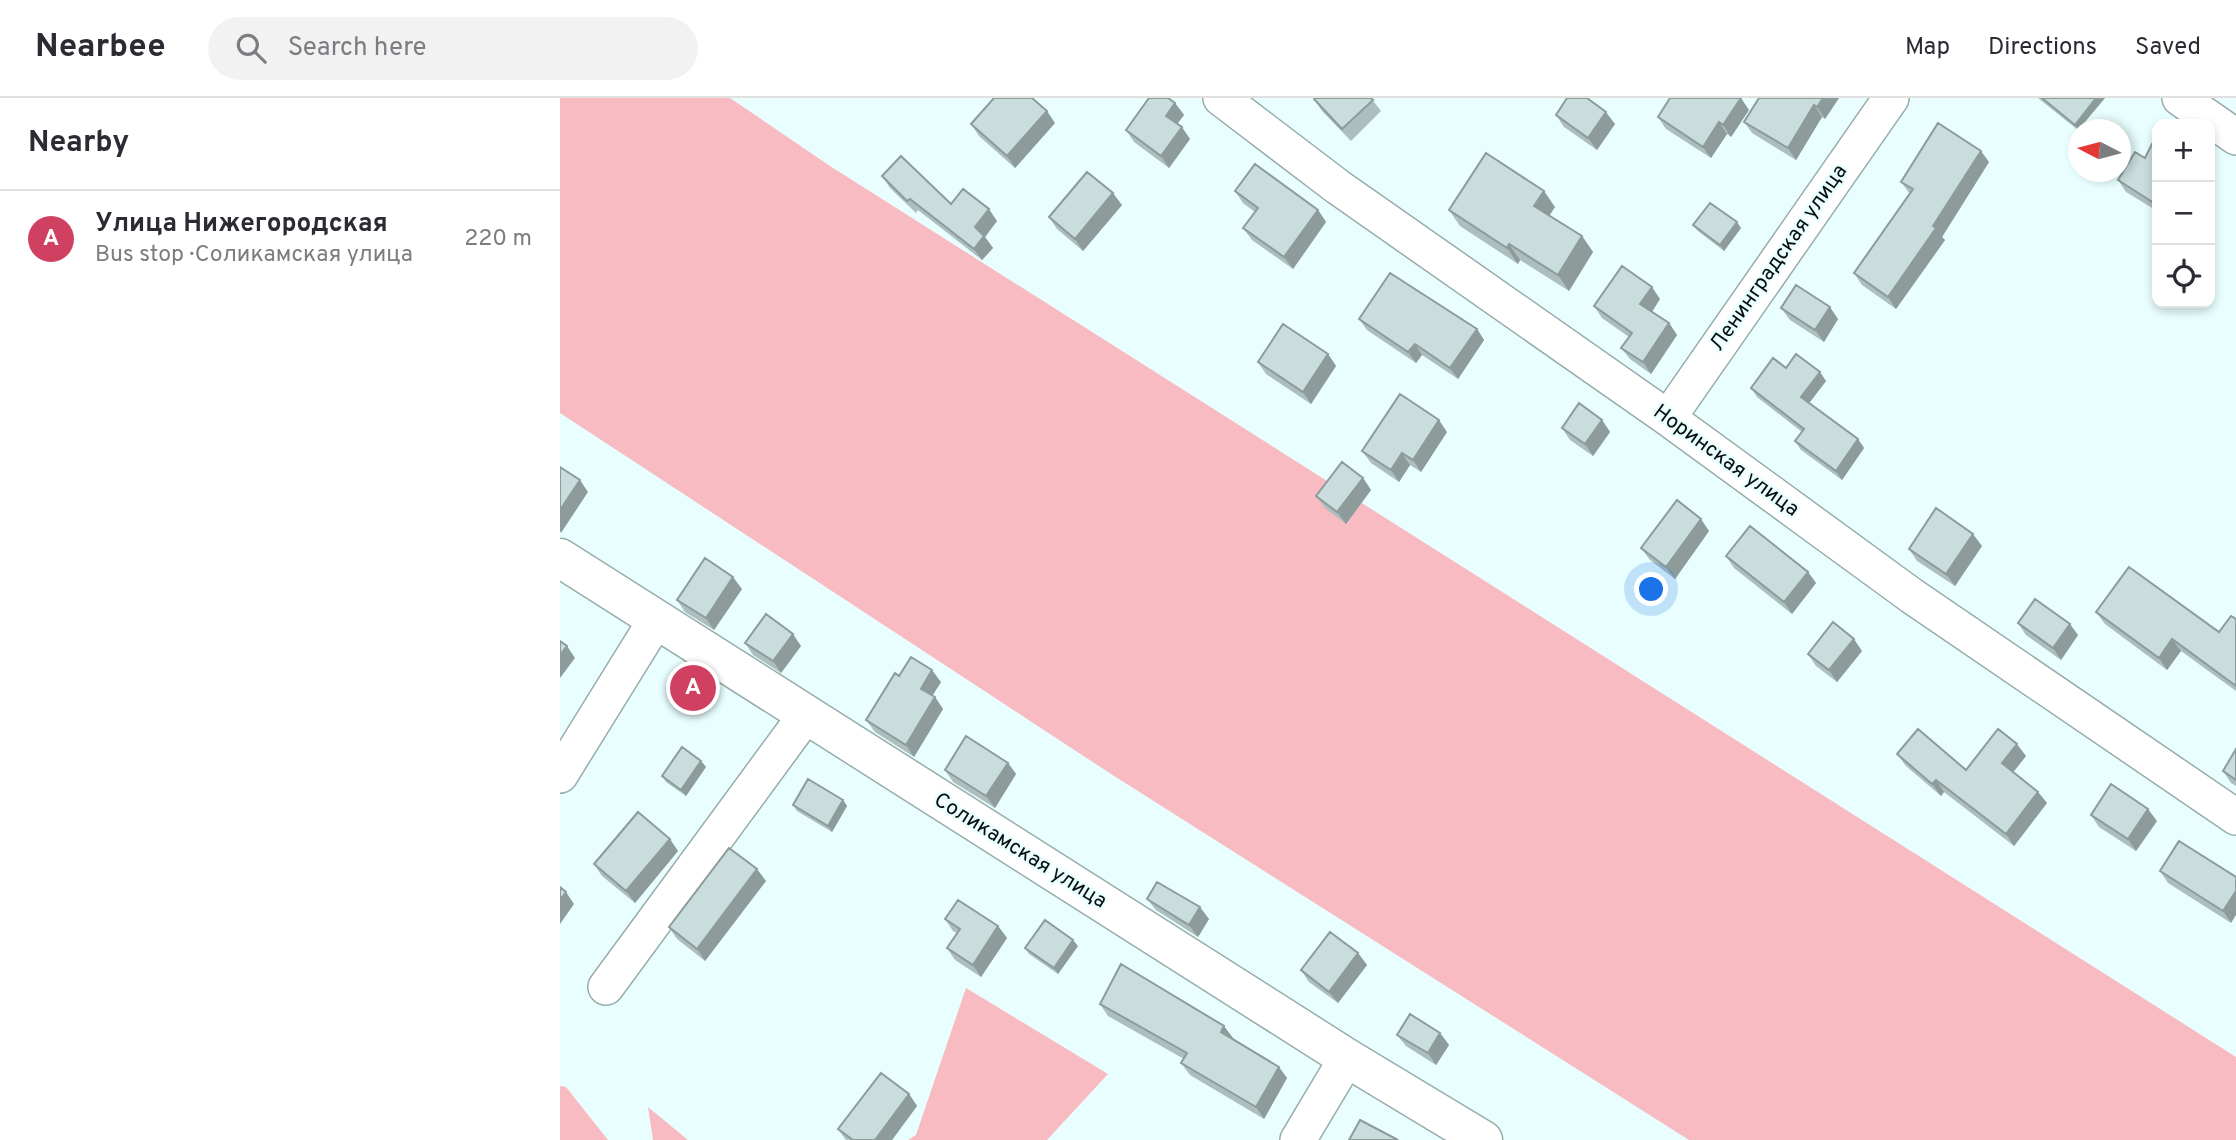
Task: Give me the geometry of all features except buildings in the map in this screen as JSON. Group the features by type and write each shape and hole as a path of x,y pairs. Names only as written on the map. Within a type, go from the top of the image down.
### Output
{"main road":[{"name":"Соликамская улица","path":"560,558 1348,1058 1483,1140"}],"street":[{"name":"Норинская улица","path":"1221,98 1338,187 1668,418 1912,596 2236,817"},
{"name":"Ленинградская улица","path":"1668,418 1891,98"},
{"path":"2180,98 2236,137"},
{"path":"560,775 656,620"},
{"path":"606,987 806,715"},
{"path":"1298,1140 1348,1058"}],"shaded area":[{"path":"560,98 730,98 830,166 2236,1057 2236,1140 1689,1140 1111,774 560,413"},
{"path":"966,988 1108,1074 1047,1140 908,1140 916,1135"},
{"path":"560,1086 566,1087 608,1140 560,1140"},
{"path":"648,1107 688,1140 653,1140"}],"place":[{"name":"Улица Нижегородская","path":"693,688"}]}
